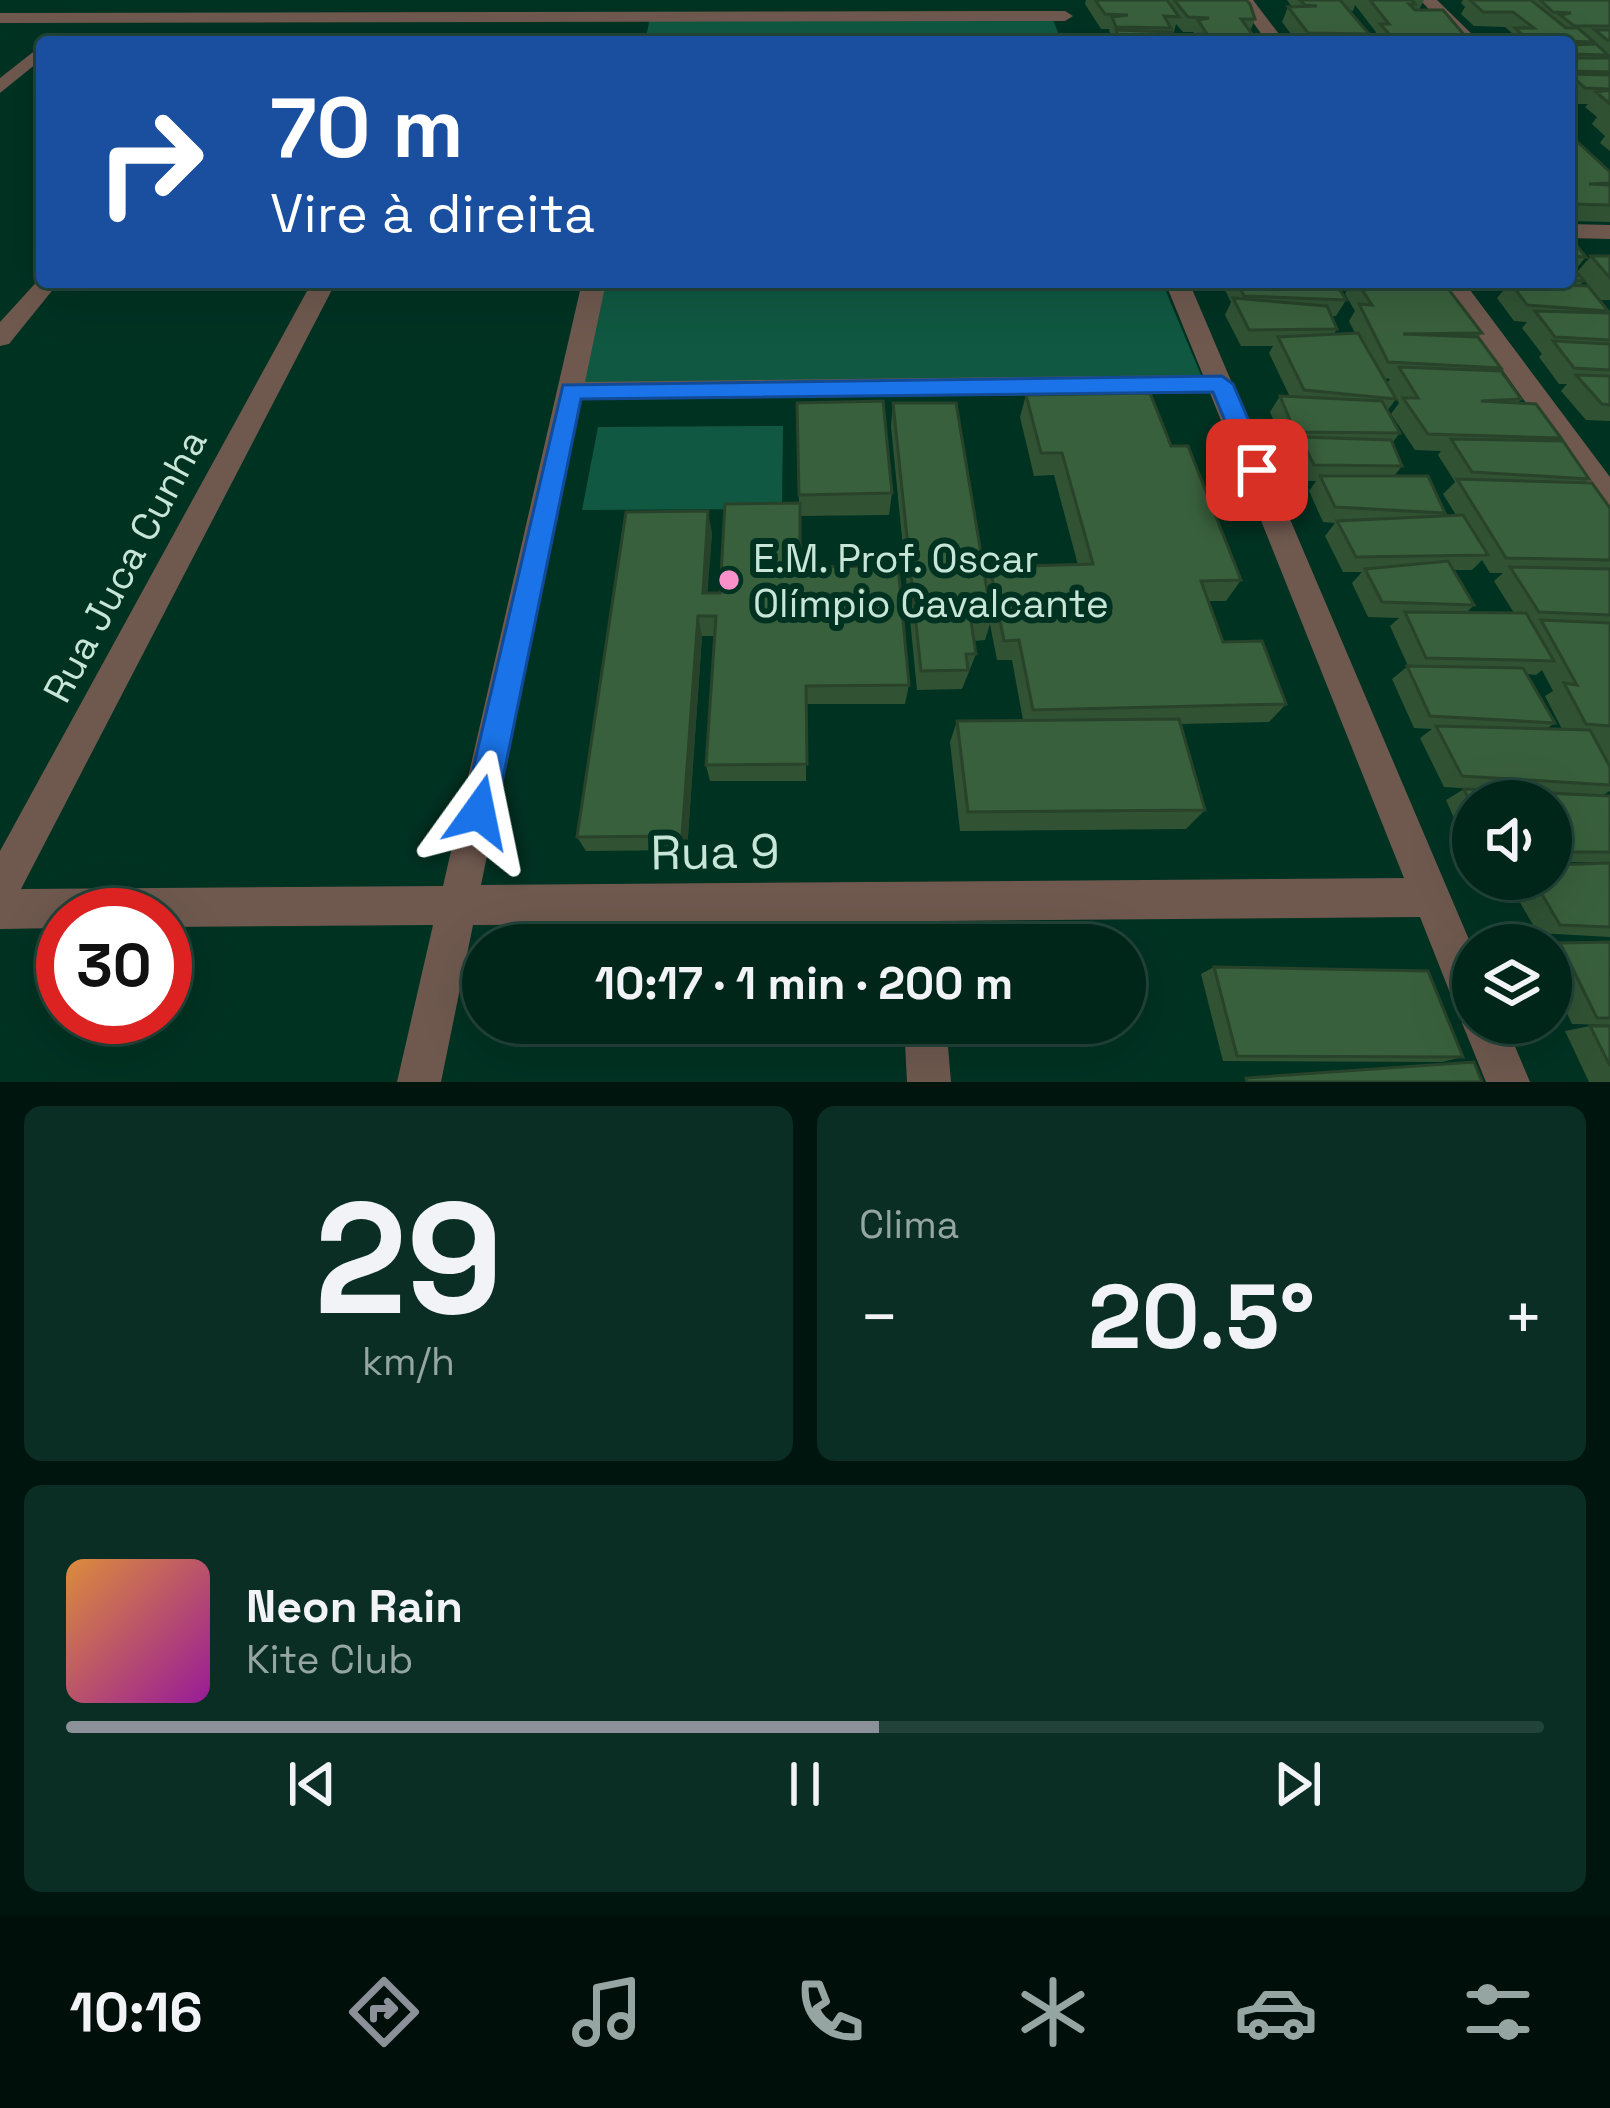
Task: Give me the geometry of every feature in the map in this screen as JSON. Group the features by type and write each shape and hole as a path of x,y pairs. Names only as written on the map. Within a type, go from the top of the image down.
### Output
{"street":[{"path":"1245,0 1272,36"},
{"path":"1428,0 1465,36"},
{"path":"0,18 1064,15"},
{"path":"58,36 78,18"},
{"path":"451,36 461,18"},
{"path":"646,36 650,18"},
{"path":"250,36 265,19"},
{"path":"0,88 36,55"},
{"path":"1575,231 1610,232"},
{"path":"0,338 42,288"},
{"name":"Rua Juca Cunha","path":"0,890 321,288"},
{"path":"419,1082 593,288"},
{"path":"1180,288 1452,948"},
{"path":"1456,288 1610,499"},
{"path":"571,391 1222,384"},
{"name":"Rua 9","path":"0,909 1431,897"},
{"path":"916,902 918,924"},
{"path":"926,1044 929,1082"},
{"path":"1492,1044 1508,1082"}],"green space":[{"path":"650,18 1053,20 1060,36 646,36"},
{"path":"593,288 1165,288 1201,375 571,391"},
{"path":"783,426 782,509 582,510 598,427"}],"building":[{"path":"1095,0 1167,0 1179,17 1164,16 1171,28 1116,27 1112,17 1128,15 1105,14"},
{"path":"1174,0 1246,0 1255,19 1241,19 1254,36 1201,36 1207,34 1198,20 1209,18 1188,17"},
{"path":"1300,0 1340,0 1369,34 1308,33 1288,7 1317,6"},
{"path":"1370,0 1412,0 1415,4 1409,4 1415,10 1443,10 1465,36 1391,36 1380,24 1389,24"},
{"path":"1470,0 1531,0 1566,28 1578,28 1594,42 1575,41 1575,36 1524,36 1515,28 1534,28 1513,12 1483,12"},
{"path":"1540,0 1610,0 1610,26 1574,26 1560,15 1571,13 1553,12"},
{"path":"1116,30 1172,32 1174,36 1118,36"},
{"path":"1596,44 1608,55 1575,54 1575,45"},
{"path":"1575,58 1610,58 1610,72 1575,71"},
{"path":"1575,74 1610,75 1610,89 1585,88"},
{"path":"1610,90 1610,104 1596,92"},
{"path":"1575,140 1610,172 1610,183 1589,184 1610,185 1610,205 1575,204"},
{"path":"1591,256 1610,256 1610,278"},
{"path":"1588,286 1608,311 1527,305 1514,288"},
{"path":"1240,288 1339,288 1346,300 1244,296"},
{"path":"1361,288 1448,288 1482,333 1403,334 1478,337 1501,368 1388,362 1359,304 1372,305"},
{"path":"1233,298 1327,306 1337,329 1249,330"},
{"path":"1535,311 1610,313 1610,340 1555,337"},
{"path":"1358,333 1396,399 1304,390 1278,337"},
{"path":"1553,341 1610,344 1610,370 1574,368"},
{"path":"1399,367 1501,371 1521,399 1481,401 1536,404 1561,438 1428,434 1403,398 1418,398"},
{"path":"1576,375 1610,376 1610,405 1602,404"},
{"path":"1150,393 1171,446 1188,446 1241,580 1201,581 1223,642 1262,641 1286,704 1033,710 1019,640 1004,641 990,567 1093,564 1062,453 1041,453 1026,395"},
{"path":"1280,396 1382,401 1400,433 1295,432"},
{"path":"883,401 892,493 799,495 797,403"},
{"path":"893,403 956,403 992,620 971,621 976,654 966,654 968,670 921,671"},
{"path":"1300,437 1391,440 1402,466 1314,465"},
{"path":"1451,439 1563,441 1589,479 1472,472"},
{"path":"1320,476 1428,476 1445,513 1335,507"},
{"path":"1457,479 1592,483 1610,508 1610,560 1506,558"},
{"path":"800,503 800,567 898,566 909,685 806,686 807,764 706,765 716,616 698,616 682,836 577,837 626,512 708,511 703,593 720,593 725,504"},
{"path":"1463,515 1488,555 1356,557 1337,521"},
{"path":"1448,561 1474,605 1382,602 1365,569"},
{"path":"1510,567 1610,569 1610,615 1539,612"},
{"path":"1405,612 1526,613 1554,661 1426,658"},
{"path":"1541,620 1610,623 1610,726 1586,724 1564,683 1577,685"},
{"path":"1407,666 1523,668 1555,723 1430,716"},
{"path":"1179,719 1205,810 968,812 957,721"},
{"path":"1436,726 1590,730 1610,767 1610,785 1572,780 1462,776"},
{"path":"1572,794 1610,796 1610,852 1572,852"},
{"path":"1610,863 1610,927 1559,924 1545,900 1572,900 1572,864"},
{"path":"1610,942 1610,1018 1597,1018 1572,967 1572,943"},
{"path":"1214,967 1428,971 1452,1030 1452,1044 1458,1044 1463,1057 1237,1056"},
{"path":"1590,1026 1610,1026 1610,1066"},
{"path":"1474,1062 1482,1082 1247,1082 1246,1078"}],"place":[{"name":"E.M. Prof. Oscar Olímpio Cavalcante","path":"729,580"}],"route":[{"path":"479,812 571,391 1222,384 1257,470"}]}
